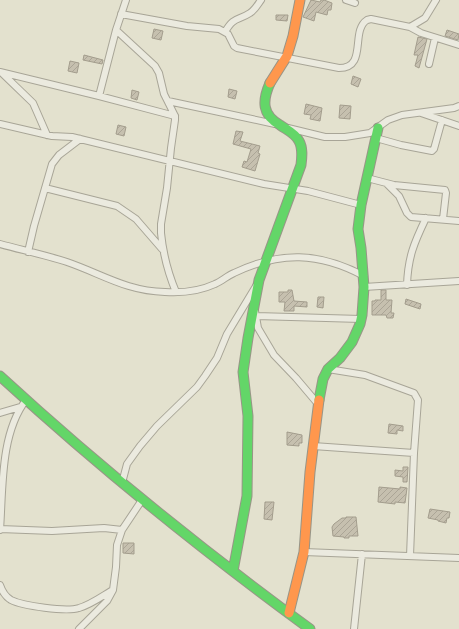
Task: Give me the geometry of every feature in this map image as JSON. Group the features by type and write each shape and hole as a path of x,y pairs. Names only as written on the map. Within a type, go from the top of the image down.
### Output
{"street":[{"path":"99,96 116,30 126,0"},
{"path":"225,32 230,23 251,12 261,0"},
{"path":"122,483 127,464 140,446 197,387 210,370 217,358 227,334 260,280 267,262 301,165 303,148 299,139 280,126 267,114 265,100 266,93 273,77 286,58 300,0"},
{"path":"346,0 355,3"},
{"path":"410,27 425,18 436,0"},
{"path":"121,14 187,26 219,29 225,32 237,48 343,68 352,64 355,59 361,27 364,21 371,19 410,27 421,33 459,45"},
{"path":"116,30 155,66 159,73 162,87 175,116 161,224 162,248 171,282 176,292"},
{"path":"429,64 435,38"},
{"path":"0,72 175,116"},
{"path":"0,72 33,103 47,135"},
{"path":"168,101 324,137 345,138 370,132 388,120 402,115 459,106"},
{"path":"417,112 459,126"},
{"path":"376,138 432,151 434,149 442,120"},
{"path":"0,124 47,135 80,138 264,184 308,191 361,205"},
{"path":"289,613 304,552 305,525 313,446 318,404 323,379 328,369 340,358 352,342 361,319 364,276 358,229 361,205 378,128"},
{"path":"28,252 34,226 54,159 80,138"},
{"path":"367,178 385,183 445,190 446,196 443,219"},
{"path":"385,183 399,196 408,215 414,218 459,221"},
{"path":"45,188 117,206 136,219 162,248"},
{"path":"407,285 409,260 417,237 426,218"},
{"path":"0,244 67,262 118,284 142,290 176,292 195,290 213,285 233,274 267,262 292,256 314,258 347,267 364,276"},
{"path":"233,571 247,496 248,416 243,372 260,280"},
{"path":"364,287 459,281"},
{"path":"255,312 361,319"},
{"path":"255,312 258,328 274,355 318,404"},
{"path":"328,369 365,375 414,393 418,400 414,453 410,556"},
{"path":"0,376 72,442 142,500 310,629"},
{"path":"26,400 20,407 9,436 2,475 0,529 52,531 104,528 122,530"},
{"path":"0,413 20,407"},
{"path":"313,446 414,453"},
{"path":"79,629 107,601 112,590 116,567 117,545 122,530 142,500"},
{"path":"304,552 459,558"},
{"path":"354,629 362,554"},
{"path":"0,585 10,599 23,604 66,610 78,609 112,590"}],"building":[{"path":"311,0 320,2 321,0 324,0 332,3 331,10 328,10 327,15 316,12 314,21 303,17"},
{"path":"276,15 288,15 287,21 276,20"},
{"path":"154,29 163,31 161,40 152,38"},
{"path":"447,30 459,34 458,40 445,36"},
{"path":"418,37 427,39 419,68 415,66 418,55 414,55"},
{"path":"84,55 103,60 102,64 83,60"},
{"path":"70,61 79,63 77,73 68,71"},
{"path":"353,76 361,79 358,87 351,84"},
{"path":"229,89 237,91 235,99 228,97"},
{"path":"132,90 139,92 137,100 131,98"},
{"path":"306,104 322,108 320,121 310,119 311,115 304,114"},
{"path":"340,105 351,106 350,119 339,118"},
{"path":"118,125 126,127 124,136 116,134"},
{"path":"236,131 243,132 240,141 260,146 258,153 260,154 255,171 242,167 244,161 247,162 251,149 233,144"},
{"path":"288,290 292,290 294,301 307,302 307,307 294,306 294,311 284,311 285,302 279,302 279,292 288,292"},
{"path":"381,290 386,290 386,300 392,300 391,313 394,313 393,318 387,318 386,315 372,315 372,301 381,300"},
{"path":"318,297 324,297 323,308 317,307"},
{"path":"406,299 421,304 420,309 405,304"},
{"path":"389,424 403,426 403,431 397,430 397,434 388,433"},
{"path":"287,432 302,435 302,443 299,443 299,446 287,445"},
{"path":"403,467 408,467 407,482 403,482 403,477 395,476 395,470 403,471"},
{"path":"379,487 400,489 400,487 407,488 405,503 395,502 395,504 378,502"},
{"path":"265,502 274,502 272,520 264,519"},
{"path":"430,509 450,512 446,523 428,518"},
{"path":"346,517 356,517 358,536 349,536 349,538 344,538 333,536 332,527 334,524"},
{"path":"123,543 134,543 134,554 123,553"}],"traffic: fast":[{"path":"233,571 247,496 248,416 243,372 248,338 259,280 302,159 301,147 297,138 291,132 274,121 267,112 265,102 270,83"},
{"path":"319,400 323,379 328,369 340,358 352,342 360,324 362,315 364,287 358,229 361,205 378,128"},
{"path":"0,376 75,443 152,507 230,569 310,629"}],"traffic: slow":[{"path":"270,83 287,56 293,36 300,0"},
{"path":"289,613 304,552 310,472 319,400"}]}
